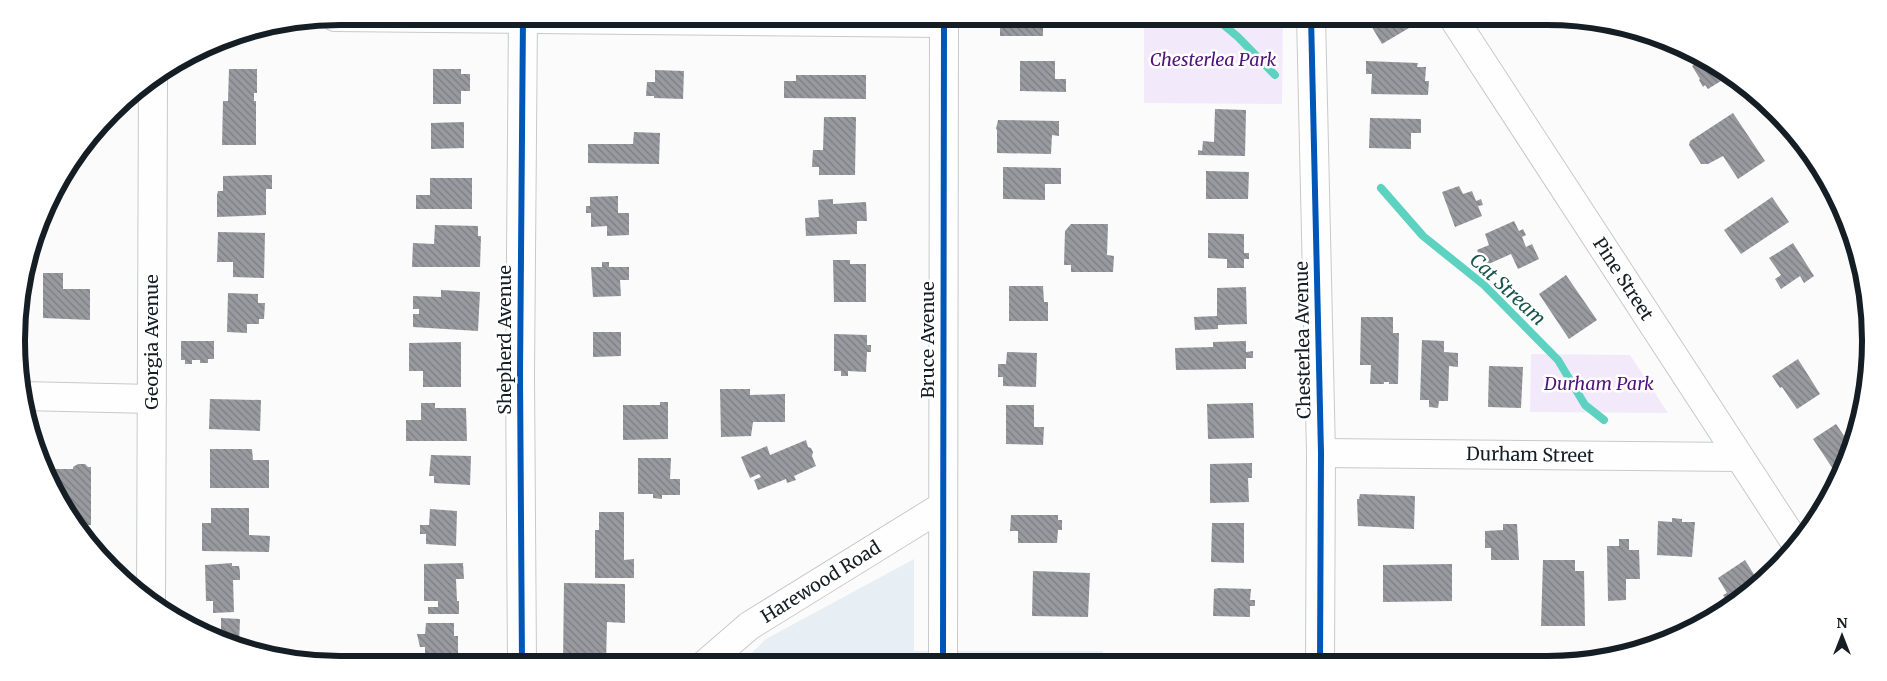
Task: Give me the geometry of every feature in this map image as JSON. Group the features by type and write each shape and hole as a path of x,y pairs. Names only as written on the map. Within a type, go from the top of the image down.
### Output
{"street":[{"name":"Shepherd Avenue","path":"522,656 520,375 523,25"},
{"name":"Bruce Avenue","path":"942,656 944,25"},
{"name":"Chesterlea Avenue","path":"1311,25 1321,453 1320,656"},
{"name":"Pine Street","path":"1458,25 1793,538"},
{"name":"Georgia Avenue","path":"151,593 153,86"},
{"path":"30,396 152,399"},
{"name":"Durham Street","path":"1321,453 1739,458"},
{"name":"Harewood Road","path":"714,656 749,626 943,506"}],"shaded area":[{"path":"914,559 914,651 1103,651 1103,656 748,656 766,639"}],"green space":[{"name":"Chesterlea Park","path":"1144,25 1283,25 1282,104 1144,103"},
{"name":"Durham Park","path":"1531,354 1630,355 1668,413 1530,412"}],"building":[{"path":"1000,25 1043,25 1043,36 1000,36"},
{"path":"1371,25 1407,25 1409,28 1382,44"},
{"path":"1020,61 1055,61 1055,79 1066,79 1066,92 1020,91"},
{"path":"1366,61 1418,63 1417,67 1426,67 1425,81 1429,81 1428,95 1371,94 1372,74 1366,74"},
{"path":"1697,63 1724,79 1708,89 1705,85 1703,87 1692,66"},
{"path":"229,69 257,69 257,93 254,93 254,101 256,101 256,145 222,145 223,101 228,101"},
{"path":"433,69 461,69 461,74 470,74 470,91 461,91 461,104 433,104"},
{"path":"655,70 684,71 683,99 646,96 647,82 655,82"},
{"path":"796,75 866,75 866,99 784,98 784,81 796,81"},
{"path":"1215,109 1246,110 1245,156 1198,155 1198,150 1202,151 1203,141 1214,142"},
{"path":"1733,113 1765,161 1738,179 1723,156 1708,164 1701,164 1689,145 1690,141"},
{"path":"824,117 856,117 855,175 819,175 819,167 812,167 813,150 823,150"},
{"path":"1370,118 1421,119 1421,133 1411,133 1411,149 1369,148"},
{"path":"998,120 1059,121 1059,136 1052,135 1051,154 997,153 996,129"},
{"path":"464,122 464,148 431,149 431,123"},
{"path":"634,132 660,133 659,164 588,163 588,144 633,144"},
{"path":"1003,167 1061,168 1061,184 1045,184 1045,200 1003,199"},
{"path":"1206,171 1249,172 1248,199 1206,199"},
{"path":"272,175 272,189 266,189 266,215 217,217 217,195 218,191 223,191 223,176"},
{"path":"430,178 472,178 472,209 416,209 416,195 430,195"},
{"path":"1459,186 1463,194 1472,191 1476,201 1481,199 1483,205 1478,206 1482,216 1455,227 1442,192"},
{"path":"618,196 618,213 629,213 629,235 607,236 607,226 591,227 591,213 586,213 586,206 590,206 590,197"},
{"path":"1772,197 1789,222 1741,254 1724,230"},
{"path":"833,199 833,204 866,202 867,221 857,221 857,234 806,236 805,218 819,217 818,200"},
{"path":"1514,221 1519,231 1523,229 1526,235 1522,237 1526,247 1532,244 1539,259 1518,269 1511,254 1484,266 1477,250 1489,245 1485,234"},
{"path":"1071,224 1108,224 1107,255 1114,256 1113,272 1071,272 1071,265 1064,265 1065,231"},
{"path":"435,225 478,226 478,236 481,236 480,267 412,267 413,243 434,244"},
{"path":"218,232 265,233 264,278 233,277 233,262 217,262"},
{"path":"1208,233 1244,234 1244,253 1249,253 1249,259 1244,259 1244,268 1227,268 1227,259 1208,258"},
{"path":"1793,243 1814,276 1804,283 1800,276 1781,289 1775,279 1781,275 1769,258"},
{"path":"833,260 850,260 850,264 866,264 866,302 834,302"},
{"path":"602,262 609,262 609,267 629,267 629,280 620,280 621,296 593,297 591,267 602,267"},
{"path":"43,273 63,273 63,289 90,289 90,320 43,318"},
{"path":"1566,275 1597,320 1569,339 1539,294"},
{"path":"1009,286 1043,286 1044,302 1048,302 1048,321 1009,321"},
{"path":"1246,287 1247,324 1218,325 1218,329 1195,330 1194,317 1217,316 1217,288"},
{"path":"441,290 480,292 478,331 413,327 413,314 419,314 419,309 413,309 413,296 441,297"},
{"path":"228,293 258,294 258,303 265,303 264,319 259,319 259,324 247,324 247,333 227,332"},
{"path":"1361,317 1393,317 1393,333 1399,333 1398,384 1384,382 1384,384 1370,384 1371,365 1360,365"},
{"path":"593,332 621,332 621,356 593,357"},
{"path":"834,334 867,335 867,345 871,345 871,352 867,352 866,372 848,371 848,376 841,376 841,371 834,371"},
{"path":"1422,340 1444,341 1444,352 1458,353 1458,367 1449,366 1448,401 1439,401 1438,408 1429,407 1429,400 1420,400"},
{"path":"181,341 214,341 214,359 208,359 208,363 192,360 192,364 185,364 185,360 181,360"},
{"path":"1246,341 1246,352 1253,351 1253,358 1246,358 1246,369 1176,370 1175,348 1213,347 1213,342"},
{"path":"461,342 461,387 423,387 423,371 409,371 409,343"},
{"path":"1007,352 1037,353 1036,387 1003,386 1003,377 998,377 998,364 1006,364"},
{"path":"1798,359 1820,394 1797,409 1772,376"},
{"path":"1489,366 1523,367 1521,408 1488,407"},
{"path":"720,389 750,389 750,395 785,394 785,422 753,422 751,436 721,437"},
{"path":"210,399 261,400 260,431 209,429"},
{"path":"660,402 668,402 668,439 623,440 623,405 660,405"},
{"path":"421,403 435,403 435,408 466,408 467,441 406,441 406,420 421,420"},
{"path":"1253,403 1254,438 1208,439 1207,404"},
{"path":"1006,405 1034,405 1034,427 1044,427 1043,445 1006,444"},
{"path":"1836,424 1846,439 1834,470 1813,439"},
{"path":"806,440 808,447 813,452 812,456 816,466 794,476 796,480 787,483 786,479 758,490 754,480 761,477 759,474 750,478 741,457 767,446 770,455"},
{"path":"210,449 252,449 253,460 269,460 269,488 210,488"},
{"path":"431,455 471,456 470,485 434,483 434,476 429,476"},
{"path":"638,458 671,458 670,479 680,479 680,495 662,495 662,499 653,498 653,494 638,494"},
{"path":"1252,463 1252,478 1248,478 1249,502 1210,503 1210,464"},
{"path":"78,464 85,464 91,467 91,525 84,525 78,516 53,469 73,469"},
{"path":"1360,494 1415,496 1414,529 1358,526 1357,499 1359,499"},
{"path":"211,508 249,508 249,535 270,536 269,552 202,551 202,523 211,523"},
{"path":"430,509 457,511 456,546 426,544 426,534 420,534 420,525 429,525"},
{"path":"599,512 624,512 624,560 634,559 634,578 595,578 595,530 599,530"},
{"path":"1011,515 1058,515 1058,520 1062,520 1062,530 1058,530 1057,543 1018,543 1018,531 1010,531"},
{"path":"1672,518 1682,519 1682,522 1695,522 1692,557 1657,555 1658,521 1672,522"},
{"path":"1212,523 1244,523 1244,563 1211,562"},
{"path":"1503,524 1517,524 1519,560 1491,560 1491,548 1485,548 1485,531 1503,530"},
{"path":"1619,539 1629,539 1629,550 1639,550 1640,579 1626,579 1626,600 1608,601 1607,546 1619,546"},
{"path":"1543,560 1575,560 1575,571 1584,571 1585,626 1541,626"},
{"path":"1745,560 1756,577 1726,600 1723,595 1727,593 1718,578"},
{"path":"232,563 232,566 239,566 240,572 240,580 233,580 234,612 213,613 213,601 206,601 205,565"},
{"path":"463,563 464,579 456,579 459,614 428,614 428,607 438,607 438,601 424,601 424,564"},
{"path":"1452,564 1452,601 1383,602 1383,565"},
{"path":"1033,571 1090,573 1088,617 1032,616"},
{"path":"564,583 625,584 625,623 607,622 606,656 563,656"},
{"path":"1214,589 1251,589 1250,600 1255,600 1255,606 1250,606 1250,617 1213,616"},
{"path":"221,618 240,619 239,639 214,629 221,629"},
{"path":"426,623 454,623 454,636 458,636 458,656 425,656 425,647 420,647 417,634 425,634"}],"waterway":[{"name":"Cat Stream","path":"1224,25 1275,75"},
{"name":"Cat Stream","path":"1381,188 1423,236 1484,285 1558,360 1585,405 1604,420"}],"cycle path":[{"path":"522,656 520,375 523,25"},
{"path":"943,656 944,25"},
{"path":"1311,25 1321,453 1320,656"}]}
